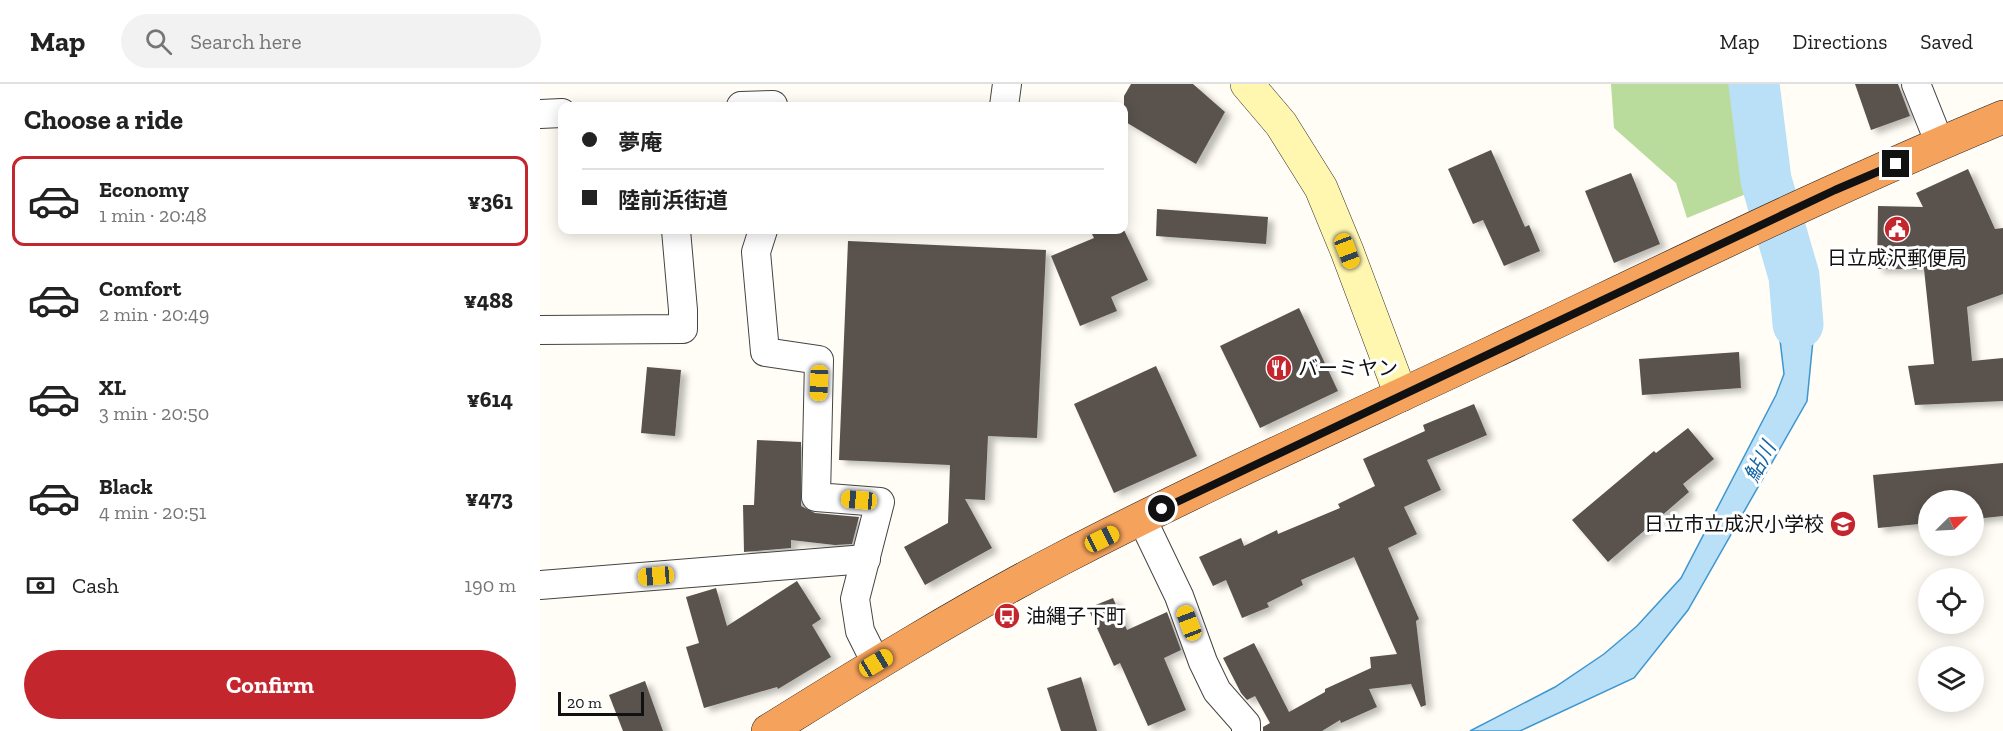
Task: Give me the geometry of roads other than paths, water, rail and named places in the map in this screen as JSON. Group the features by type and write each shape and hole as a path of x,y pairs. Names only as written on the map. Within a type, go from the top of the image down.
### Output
{"highway":[{"path":"768,731 876,663 973,606 1142,519 1835,190 2003,117"}],"street":[{"path":"1005,102 1007,84"},
{"path":"1247,84 1281,124 1321,188 1401,395"},
{"path":"1916,84 1940,144"},
{"path":"540,114 558,113"},
{"path":"540,330 683,329 684,310 676,234"},
{"path":"762,234 756,252 765,352 819,360 816,497 880,502 855,600 860,631 876,663"},
{"path":"1142,519 1179,596 1203,662 1217,691 1246,724 1246,731"},
{"path":"540,585 866,559"}],"water":[{"path":"1738,84 1765,84 1777,178 1749,191"},
{"path":"1803,249 1817,299 1807,401 1688,610 1634,678 1520,731 1470,731 1555,687 1604,654 1637,626 1681,578 1776,395 1784,374 1771,263"}],"waterway":[{"name":"鮎川","path":"1754,84 1766,180 1794,276 1798,324"}],"place":[{"name":"日立成沢郵便局","path":"1897,229"},
{"name":"バーミヤン","path":"1279,368"},
{"name":"日立市立成沢小学校","path":"1843,524"},
{"name":"油縄子下町","path":"1007,616"}]}
